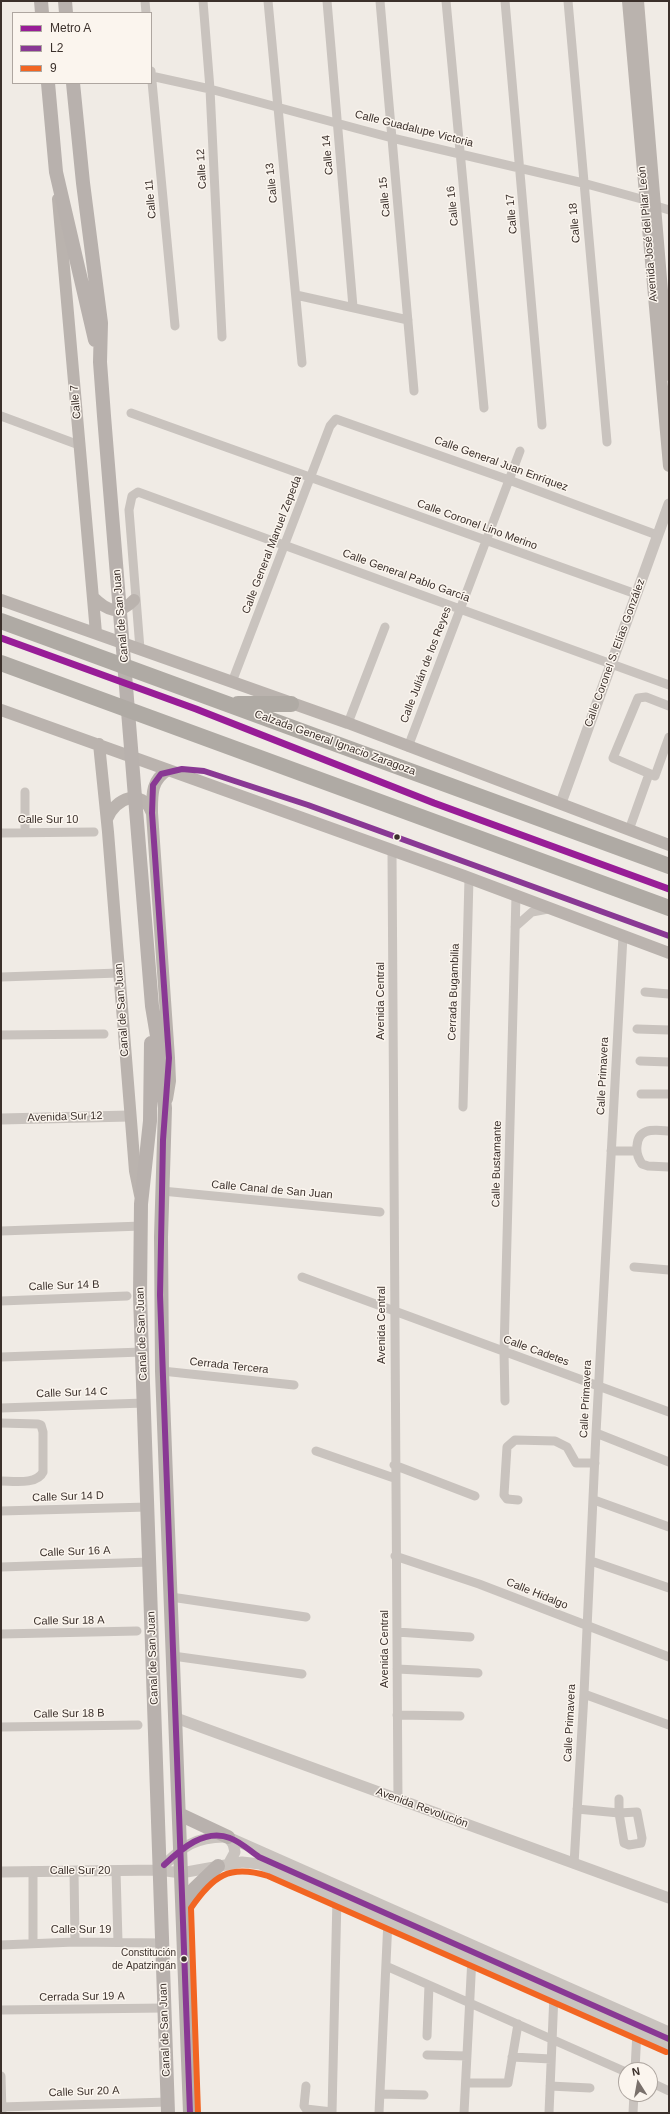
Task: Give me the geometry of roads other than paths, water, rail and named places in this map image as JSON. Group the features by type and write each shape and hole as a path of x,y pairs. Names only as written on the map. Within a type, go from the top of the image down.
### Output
{"highway":[{"name":"Calzada General Ignacio Zaragoza","path":"1,621 669,866"},
{"path":"1,663 669,908"},
{"path":"227,704 291,704"}],"main road":[{"path":"40,1 42,12"},
{"path":"65,1 66,12"},
{"name":"Avenida José del Pilar León","path":"628,1 669,466"},
{"name":"Avenida José del Pilar León","path":"638,1 669,375"},
{"name":"Calle 7","path":"48,84 96,633"},
{"name":"Calle 7","path":"73,84 83,183 101,323 100,362 104,416"},
{"name":"Calle 7","path":"56,172 100,362"},
{"name":"Canal de San Juan","path":"104,416 149,972 165,1108 160,1296 190,2113"},
{"path":"93,597 105,608 112,610 124,608 134,600"},
{"name":"Calzada General Ignacio Zaragoza","path":"1,600 348,723 669,845"},
{"path":"1,710 470,878 548,909 669,953"},
{"name":"Canal de San Juan","path":"99,744 107,819 135,1171 141,1204 142,1226 140,1296 144,1403 142,1507 150,1562 168,2108"},
{"name":"Canal de San Juan","path":"165,1108 170,1081 169,1058 152,813 153,784 160,775 168,770"},
{"path":"107,819 111,810 116,804 131,798 140,799 145,802 152,813"},
{"name":"Canal de San Juan","path":"141,1204 150,1121 152,1006"},
{"path":"179,1814 228,1837"},
{"path":"182,1906 195,1888 224,1865"}],"street":[{"path":"145,1 146,12"},
{"name":"Calle 12","path":"203,1 210,89 222,337"},
{"name":"Calle 13","path":"268,1 276,108 302,363"},
{"name":"Calle 14","path":"327,1 353,307"},
{"name":"Calle 15","path":"380,1 414,391"},
{"name":"Calle 16","path":"446,1 484,408"},
{"name":"Calle 17","path":"505,1 542,426"},
{"name":"Calle 18","path":"568,1 607,442"},
{"name":"Calle Guadalupe Victoria","path":"152,76 210,89 392,138 460,153 584,184 645,200 656,206 669,210"},
{"name":"Calle 11","path":"152,84 175,326"},
{"path":"296,295 408,320"},
{"name":"Calle Coronel Lino Merino","path":"131,413 636,594"},
{"path":"1,416 80,445"},
{"name":"Calle General Manuel Zepeda","path":"232,682 330,426 336,419"},
{"name":"Calle General Juan Enríquez","path":"336,419 509,480 657,535"},
{"name":"Calle Julián de los Reyes","path":"408,747 485,540 520,452"},
{"name":"Calle General Pablo García","path":"134,600 129,510 134,493 142,492 669,685"},
{"name":"Calle Coronel S. Elías González","path":"561,803 669,504"},
{"path":"134,600 140,649"},
{"path":"348,723 385,627"},
{"path":"669,706 646,697 638,698 613,755 615,760 649,774 656,775 669,737"},
{"path":"629,830 649,774"},
{"path":"25,792 25,832"},
{"name":"Calle Sur 10","path":"1,833 94,832"},
{"name":"Avenida Central","path":"392,851 395,1312 394,1478 398,1800"},
{"name":"Cerrada Bugambilia","path":"463,1107 470,878"},
{"name":"Calle Bustamante","path":"505,1401 504,1352 516,895"},
{"path":"515,927 532,912 548,909"},
{"name":"Calle Primavera","path":"574,1864 623,936"},
{"path":"1,977 119,973"},
{"path":"645,992 669,994"},
{"path":"637,1029 669,1030"},
{"path":"1,1035 104,1034"},
{"path":"640,1061 669,1062"},
{"path":"641,1094 669,1094"},
{"name":"Avenida Sur 12","path":"1,1119 130,1116"},
{"path":"669,1130 642,1132 638,1138 636,1151 642,1164 648,1166 669,1167"},
{"path":"611,1151 636,1151"},
{"name":"Calle Canal de San Juan","path":"162,1191 380,1212"},
{"path":"1,1231 142,1226"},
{"path":"634,1267 669,1270"},
{"name":"Calle Cadetes","path":"302,1277 669,1412"},
{"name":"Calle Sur 14 B","path":"1,1301 127,1296"},
{"path":"1,1357 142,1352"},
{"name":"Cerrada Tercera","path":"162,1371 294,1385"},
{"name":"Calle Sur 14 C","path":"1,1408 144,1403"},
{"path":"1,1424 38,1424 41,1425 43,1432 43,1472 40,1478 34,1480 1,1481"},
{"path":"596,1433 669,1462"},
{"path":"518,1500 507,1499 504,1494 507,1447 515,1440 555,1441 567,1447 576,1463 595,1463"},
{"path":"316,1451 394,1478"},
{"path":"394,1465 475,1496"},
{"path":"594,1500 669,1527"},
{"name":"Calle Sur 14 D","path":"1,1511 142,1507"},
{"name":"Calle Hidalgo","path":"396,1556 479,1584 587,1627 669,1657"},
{"path":"591,1561 669,1588"},
{"name":"Calle Sur 16 A","path":"1,1567 150,1562"},
{"path":"171,1598 306,1617"},
{"name":"Calle Sur 18 A","path":"1,1634 137,1632"},
{"path":"397,1632 470,1637"},
{"path":"173,1656 302,1674"},
{"path":"397,1669 478,1673"},
{"path":"584,1694 669,1725"},
{"path":"397,1715 460,1716"},
{"name":"Avenida Revolución","path":"176,1718 669,1898"},
{"name":"Calle Sur 18 B","path":"1,1727 138,1725"},
{"path":"577,1809 619,1813 619,1799"},
{"path":"159,1870 180,1849 201,1838 228,1837 669,2032"},
{"path":"224,1865 235,1852 233,1844 228,1837"},
{"name":"Calle Sur 20","path":"1,1872 159,1870 181,1872 242,1862 260,1864 669,2045"},
{"path":"33,1871 33,1943"},
{"path":"74,1871 75,1942"},
{"path":"116,1871 118,1942"},
{"path":"306,2086 304,2106 306,2109 332,2113 336,1897"},
{"path":"379,2113 388,1920"},
{"name":"Calle Sur 19","path":"1,1945 75,1942 162,1943"},
{"path":"464,2113 472,1957"},
{"path":"386,1966 618,2068"},
{"path":"427,2036 429,1985"},
{"path":"549,2113 554,1994"},
{"name":"Cerrada Sur 19 A","path":"1,2010 164,2008"},
{"path":"466,2083 508,2083 518,2024"},
{"path":"635,2062 637,2031"},
{"path":"427,2055 467,2056"},
{"path":"512,2057 551,2059"},
{"path":"1,2076 2,2109"},
{"path":"550,2086 590,2088"},
{"path":"658,2086 669,2091"},
{"path":"380,2094 424,2095"},
{"path":"633,2113 634,2102"},
{"name":"Calle Sur 20 A","path":"2,2109 168,2108"}],"metro line":[{"name":"A","path":"1,638 196,709 434,803 669,889"}],"place":[{"name":"Constitución de Apatzingán","path":"184,1959"}]}
